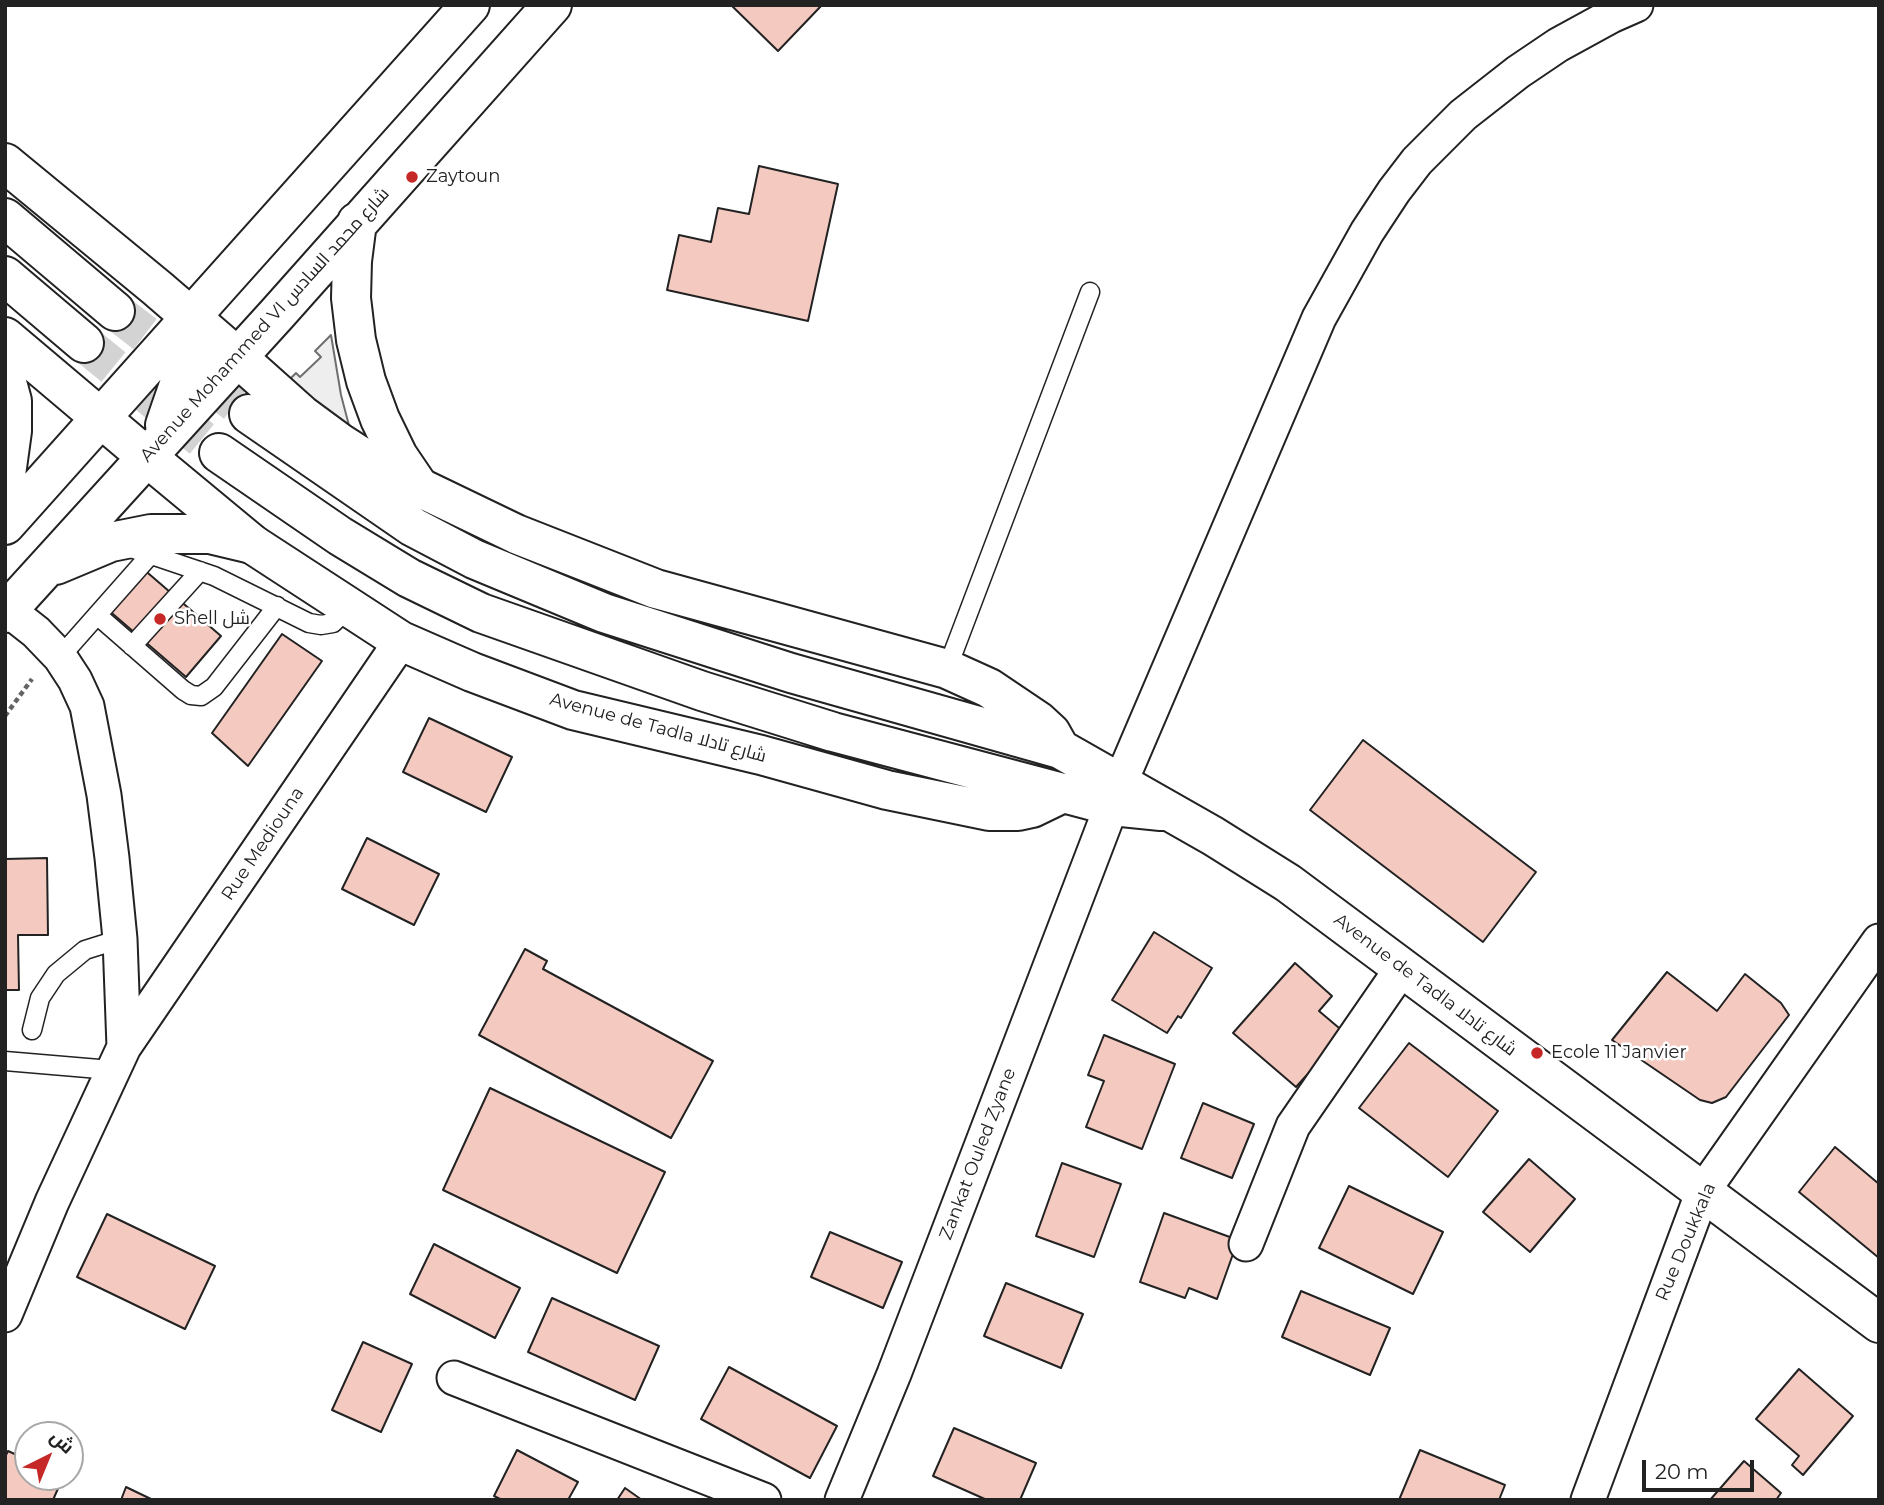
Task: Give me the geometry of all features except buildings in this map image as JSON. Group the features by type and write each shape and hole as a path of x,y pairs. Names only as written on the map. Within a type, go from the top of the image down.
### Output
{"main road":[{"path":"5,525 470,5"},
{"name":"Avenue Mohammed VI شارع محمد السادس","path":"7,611 552,5"},
{"name":"Avenue de Tadla شارع تادلا","path":"5,163 190,317 302,415 379,468 516,534 656,589 947,669 989,688 1017,705 1051,733 1060,749 1116,794"},
{"path":"5,218 115,311"},
{"path":"357,222 351,298 356,341 366,381 380,419 398,456 421,490"},
{"path":"5,276 84,343"},
{"path":"147,457 171,412 186,367 190,317"},
{"name":"Avenue de Tadla شارع تادلا","path":"5,337 147,457 223,557 348,608 401,641 472,672 573,709 761,755 887,790 989,811 1032,808 1063,793"},
{"path":"100,418 140,388 186,367 237,357"},
{"path":"5,375 12,401 10,460 5,482"},
{"name":"Avenue de Tadla شارع تادلا","path":"248,414 413,527 498,569 604,613 791,673 1060,749"},
{"name":"Avenue de Tadla شارع تادلا","path":"219,453 340,536 409,578 481,613 702,691 834,732 1063,793 1116,794 1166,811 1213,836 1287,883 1879,1322"},
{"path":"44,570 111,542 171,532 210,534 223,557"}],"street":[{"name":"Zankat Ouled Zyane","path":"842,1500 894,1374 1116,794 1319,318 1367,232 1394,191 1417,161 1463,115 1558,45 1636,5"},
{"name":"Rue Mediouna","path":"7,611 36,632 60,657 87,706 94,734 112,858 120,939 118,1058"},
{"name":"Rue Mediouna","path":"5,1315 52,1202 118,1058 401,641"},
{"name":"Rue Doukkala","path":"1587,1500 1703,1191 1879,941"},
{"path":"1246,1244 1293,1126 1402,968"},
{"path":"454,1378 764,1500"}],"lane":[{"path":"947,669 1090,292"},
{"path":"111,542 152,554 223,557 277,606 309,623 333,623 348,608"},
{"path":"60,657 152,554"},
{"path":"132,646 223,557"},
{"path":"97,615 183,690 191,695 201,696 214,687 277,606"},
{"path":"32,1030 40,998 56,974 85,950 120,939"},
{"path":"5,1061 118,1058"}],"shaded area":[{"path":"331,335 341,395 351,433 290,379 296,373 300,377 321,357 315,351"}],"tunnel":[{"path":"115,311 249,414"},
{"path":"84,343 219,453"}],"place":[{"name":"Zaytoun","path":"412,177"},
{"name":"Shell شل","path":"160,619"},
{"name":"Ecole 11 Janvier","path":"1537,1053"}]}
